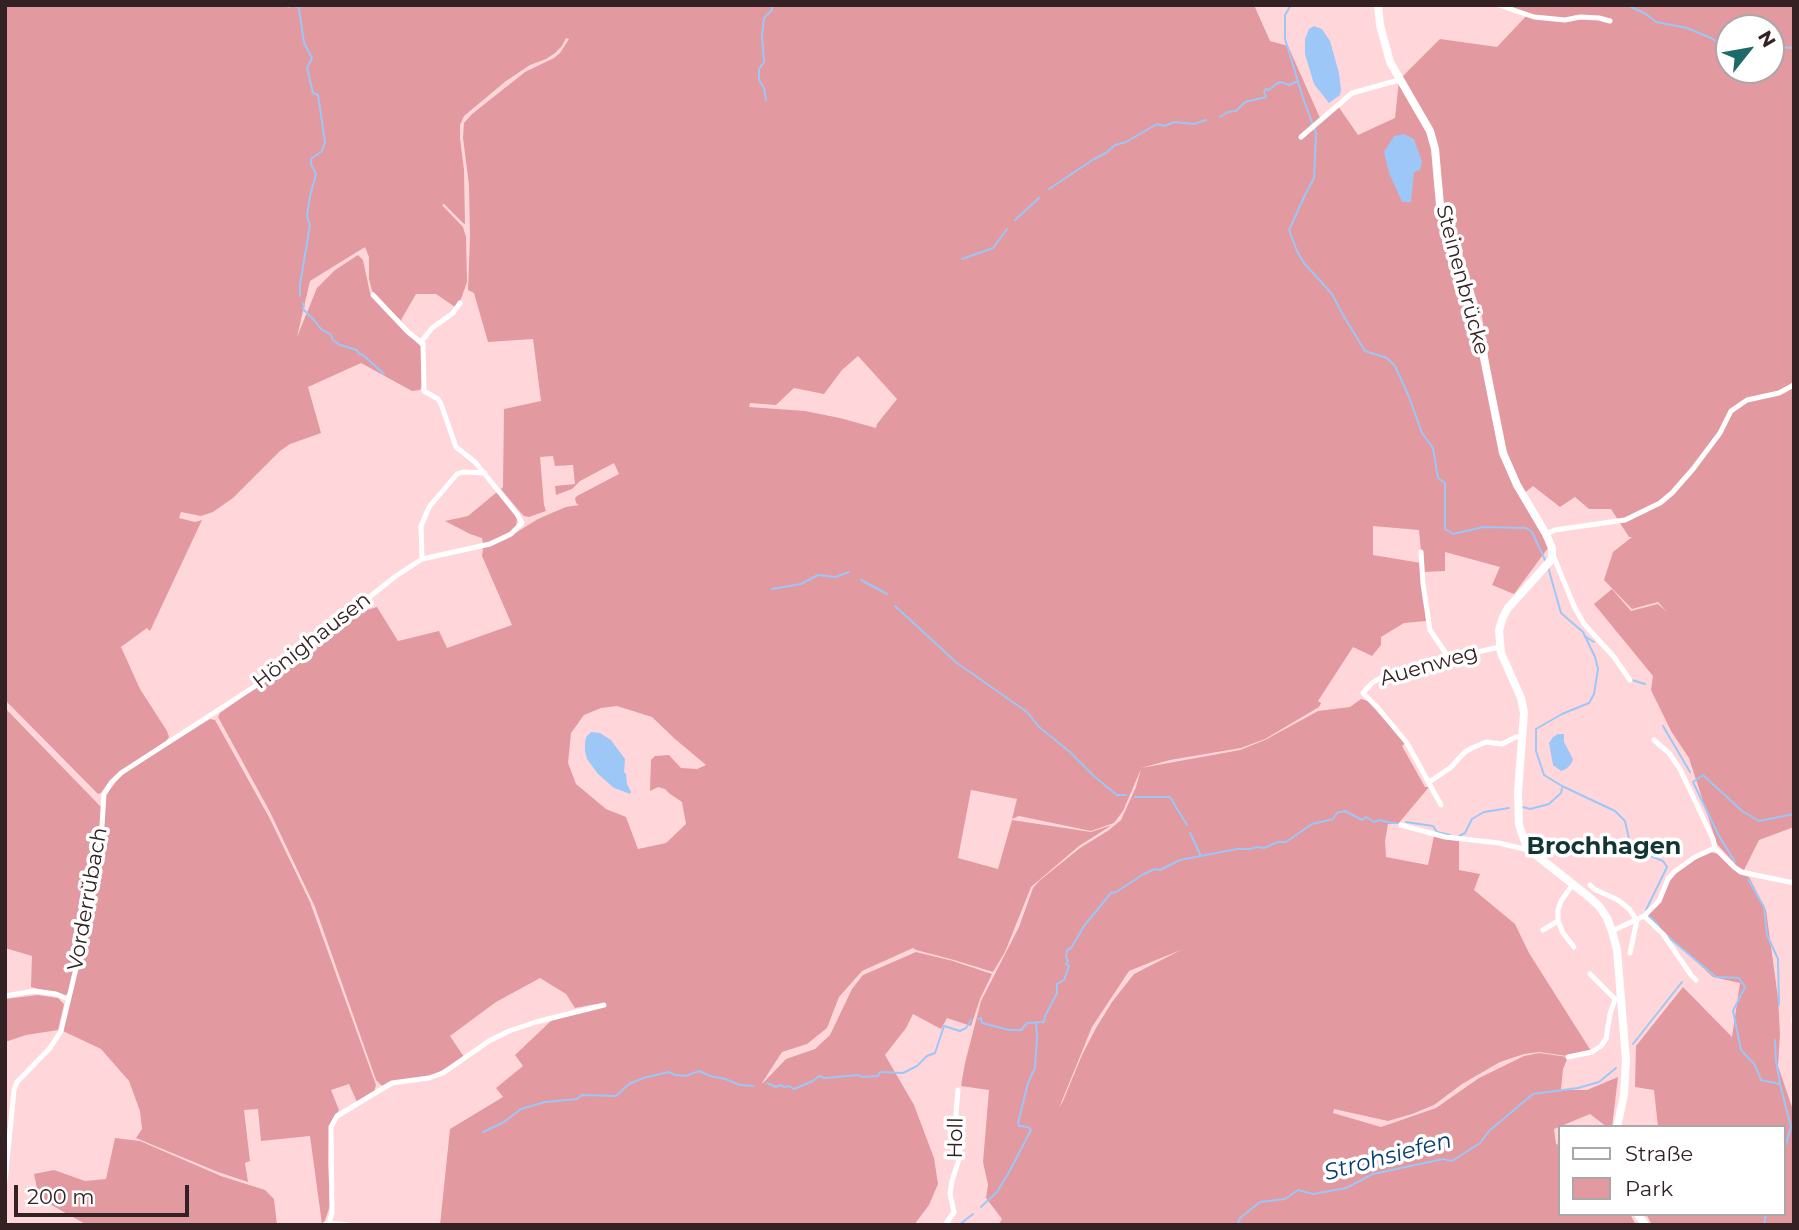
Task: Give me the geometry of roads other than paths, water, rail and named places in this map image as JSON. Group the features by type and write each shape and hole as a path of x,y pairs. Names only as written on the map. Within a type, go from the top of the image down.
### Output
{"main road":[{"name":"Steinenbrücke","path":"1378,5 1390,62 1430,131 1435,149 1440,205 1475,313 1503,453 1517,485 1546,534 1552,548 1552,557"},
{"path":"1552,557 1514,601 1503,617 1499,630 1500,647 1521,698 1524,713 1518,792 1519,825 1531,851 1599,906 1612,932 1617,950 1618,999 1626,1077 1617,1125"}],"street":[{"path":"1499,5 1534,17 1564,20 1599,18 1610,22"},
{"path":"1301,137 1352,93 1399,80"},
{"path":"373,295 421,342 432,328 453,313 460,303"},
{"name":"Hönighausen","path":"201,722 263,681 396,576 422,559 503,540 522,523 485,473 456,447 441,404 438,399 424,391 424,346 421,342"},
{"path":"1546,534 1555,530 1625,520 1660,503 1693,469 1720,433 1731,411 1747,400 1779,393 1794,384"},
{"path":"422,559 421,526 429,507 457,474 485,473"},
{"path":"1422,552 1423,584 1430,630 1451,662"},
{"path":"1552,557 1584,624 1614,657 1630,680"},
{"name":"Auenweg","path":"1429,782 1407,743 1363,693 1380,678 1451,662 1468,654 1500,647"},
{"name":"Vorderrübach","path":"5,1182 14,1090 17,1082 50,1048 61,1031 91,906 100,856 104,794 121,773 201,722"},
{"path":"1441,805 1429,782 1472,748 1486,742 1502,744 1519,736 1523,737"},
{"path":"1654,740 1669,753 1680,769 1715,848 1741,872 1794,883"},
{"path":"1401,825 1445,836 1499,843 1531,851"},
{"path":"1612,932 1644,916 1659,901 1668,879 1674,872 1695,857 1715,848"},
{"path":"1573,884 1561,901 1558,921 1574,947"},
{"path":"1590,885 1618,900 1637,920 1630,953"},
{"path":"1644,916 1663,934 1696,980"},
{"path":"1543,930 1558,921"},
{"path":"1568,1057 1592,1052 1601,1046 1606,1040 1610,1014 1618,999 1590,974"},
{"name":"Vorderrübach","path":"5,996 34,991 56,994 68,999"},
{"path":"349,1225 327,1224 332,1196 331,1127 337,1116 393,1083 429,1078 443,1073 489,1041 509,1031 604,1005"},
{"name":"Holl","path":"945,1225 954,1212 950,1194 960,1159 956,1113 958,1090"}],"water":[{"path":"1314,26 1322,29 1330,41 1339,73 1340,95 1329,103 1314,84 1305,54 1305,39 1309,29"},
{"path":"1404,134 1414,139 1422,162 1420,170 1414,172 1411,202 1402,202 1389,173 1384,152 1394,136"},
{"path":"591,732 600,733 611,740 625,759 624,772 630,794 614,788 598,774 587,759 585,742"},
{"path":"1558,734 1564,734 1564,742 1573,759 1566,769 1561,771 1553,765 1549,743"}],"waterway":[{"path":"285,5 295,5 299,9 304,43 312,58 307,68 313,93 318,95 325,142 322,151 311,159 316,174 307,216 310,225 300,296"},
{"path":"766,100 759,80 759,69 764,62 764,18 772,10 772,5"},
{"path":"1291,5 1285,15 1285,39 1316,133 1314,178 1289,230 1297,251 1304,263 1332,294 1365,351 1387,358 1395,366 1422,433 1433,448 1438,478 1445,483 1445,529 1453,534 1483,527 1526,528 1532,532 1546,562"},
{"path":"1622,5 1646,14 1656,22 1687,28 1715,40"},
{"path":"1785,48 1794,48"},
{"path":"1220,117 1236,111 1245,102 1266,97 1266,89 1269,90 1276,84 1281,82 1289,85 1298,81"},
{"path":"1049,189 1115,145 1126,142 1157,124 1194,124 1206,120"},
{"path":"1015,220 1039,198"},
{"path":"962,259 993,248 1007,229"},
{"path":"303,303 303,309 333,340 357,350 384,374"},
{"path":"1548,567 1561,613 1583,632 1598,669 1594,694 1589,703 1536,729 1536,751 1544,775 1615,811 1625,821 1631,848 1663,861 1667,867 1646,910"},
{"path":"772,589 801,584 818,575 835,577 849,572"},
{"path":"861,580 887,594"},
{"path":"895,606 957,663 1027,712 1039,727 1095,777 1117,795 1126,795"},
{"path":"1586,637 1594,642"},
{"path":"1632,680 1645,684"},
{"path":"1663,726 1690,772"},
{"path":"1735,862 1693,782 1703,775 1742,811 1759,821 1794,814"},
{"path":"1523,807 1530,809 1549,804 1561,793 1562,788"},
{"path":"1135,797 1170,797 1187,825"},
{"path":"1459,836 1465,833 1472,819 1484,812 1509,808"},
{"path":"978,1019 981,1018 982,1023 1009,1030 1021,1030 1027,1023 1044,1022 1057,993 1057,984 1064,980 1069,966 1066,964 1067,950 1111,893 1144,874 1180,860 1237,849 1264,848 1278,842 1286,842 1312,824 1333,819 1337,813 1345,811 1362,820 1366,817 1374,822 1379,820 1397,823"},
{"path":"1406,822 1433,826 1437,832 1450,835"},
{"path":"1190,833 1201,856"},
{"path":"1748,879 1764,907 1767,935 1778,959 1779,1005"},
{"path":"1648,915 1659,926"},
{"path":"1667,936 1716,977 1739,978 1745,987 1733,1011 1741,1050 1755,1065 1761,1080 1780,1084 1791,1127 1785,1147"},
{"name":"Strohsiefen","path":"1633,1044 1682,982"},
{"path":"767,1083 794,1089 819,1076 863,1077 878,1076 880,1072 903,1073 935,1053 944,1026 960,1031 966,1028 971,1020"},
{"path":"981,1207 997,1192 1031,1130 1019,1126 1018,1123 1028,1083 1035,1068 1036,1022"},
{"path":"1775,1040 1780,1083"},
{"name":"Strohsiefen","path":"1237,1225 1240,1218 1260,1202 1285,1199 1298,1190 1313,1194 1346,1188 1373,1174 1443,1159 1452,1161 1480,1143 1489,1131 1533,1094 1578,1088 1599,1082 1616,1068"},
{"path":"483,1132 504,1122 521,1109 545,1102 577,1099 582,1095 616,1096 629,1084 669,1072 686,1076 699,1071 740,1085 754,1086"},
{"path":"959,1225 973,1214"},
{"path":"1764,1225 1766,1216"}],"district":[{"name":"Brochhagen","path":"1604,847"}]}
